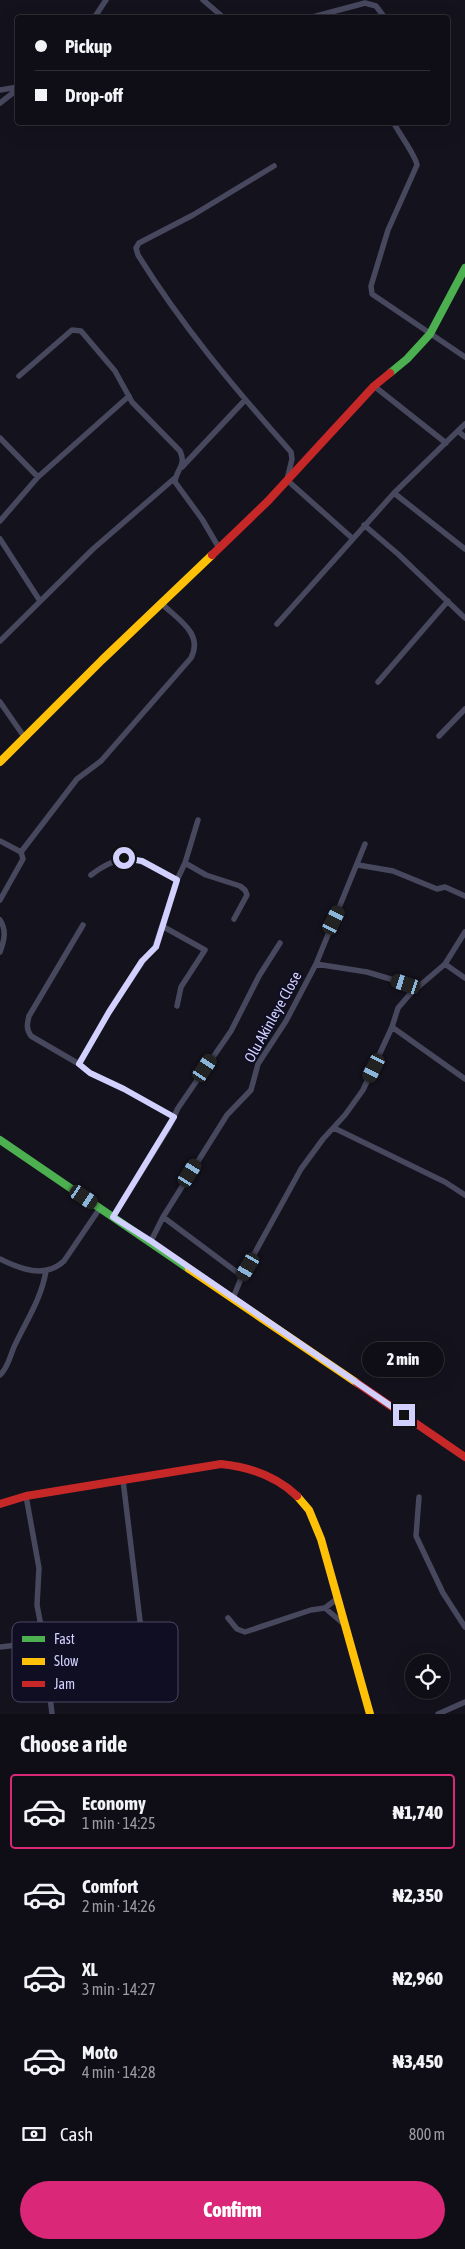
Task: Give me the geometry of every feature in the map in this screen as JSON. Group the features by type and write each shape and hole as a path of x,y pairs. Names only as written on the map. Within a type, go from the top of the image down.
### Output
{"street":[{"path":"96,15 106,0"},
{"path":"202,0 220,15"},
{"path":"319,15 364,2 376,6 383,15"},
{"path":"0,90 15,88"},
{"path":"0,103 15,90"},
{"path":"395,125 405,144 416,158 417,165 388,230 371,286 372,294 465,357"},
{"path":"274,166 193,215 140,243 136,248 138,255 164,296 245,400 291,452 287,480"},
{"path":"0,762 287,480 374,386 407,359 430,334 465,268"},
{"path":"19,376 72,330 77,329 88,337 111,366 126,387 129,396 180,451 182,467"},
{"path":"374,386 446,444"},
{"path":"0,522 38,477 129,396"},
{"path":"0,641 93,549 176,476 182,467 245,400"},
{"path":"277,624 394,493 465,424"},
{"path":"458,431 465,437"},
{"path":"0,438 38,477"},
{"path":"176,476 175,482 202,519 219,548"},
{"path":"287,480 352,538"},
{"path":"394,493 465,549"},
{"path":"364,525 465,618"},
{"path":"0,539 40,601"},
{"path":"378,682 448,601"},
{"path":"21,852 78,779 101,760 191,658 196,649 196,641 190,630 161,603"},
{"path":"0,702 25,738"},
{"path":"439,736 465,709"},
{"path":"79,1064 109,1012 142,961 156,947 198,820"},
{"path":"0,841 21,852 23,859 0,900"},
{"name":"Olu Akinleye Close","path":"151,1241 163,1217 227,1115 251,1090 258,1064 290,1014 316,964 365,844"},
{"path":"91,875 105,864 124,858 142,861 177,880"},
{"path":"185,863 206,875 240,886 245,890 247,895 234,918"},
{"path":"358,865 393,871 437,889 445,888 465,896"},
{"path":"0,920 4,926 4,938 0,952"},
{"path":"84,925 29,1016 27,1031 31,1036 79,1064 90,1073 124,1089 174,1117"},
{"path":"162,926 204,950 181,987 177,1006"},
{"path":"233,1298 242,1276 301,1170 322,1139 334,1128 363,1090 392,1027 398,1008 417,987 445,964 465,932"},
{"path":"113,1217 174,1117 231,1031 259,976 280,942"},
{"path":"316,964 367,972 417,987"},
{"path":"445,964 465,978"},
{"path":"392,1027 465,1079"},
{"path":"334,1128 445,1182 465,1195"},
{"path":"0,1140 151,1241 465,1457"},
{"path":"0,1259 18,1268 46,1271 57,1267 64,1261 100,1208"},
{"path":"163,1217 242,1276"},
{"path":"0,1374 6,1369 14,1348 38,1300 46,1271"},
{"path":"0,1504 26,1496 221,1464 238,1465 263,1472 286,1484 306,1504 322,1542 370,1714"},
{"path":"123,1480 140,1622"},
{"path":"26,1496 39,1568 37,1606 40,1622"},
{"path":"419,1498 416,1536 444,1593 465,1627"},
{"path":"228,1618 238,1629 245,1632 311,1610 324,1608 338,1598"},
{"path":"324,1608 345,1625"},
{"path":"438,1714 465,1702"}],"traffic: fast":[{"path":"390,373 407,359 430,334 465,268"},
{"path":"0,1140 189,1269"}],"traffic: slow":[{"path":"0,762 102,660 212,555"},
{"path":"189,1269 357,1383"},
{"path":"297,1496 309,1510 321,1539 370,1714"}],"traffic: jam":[{"path":"212,555 268,501 374,386 390,373"},
{"path":"357,1383 465,1457"},
{"path":"0,1504 26,1496 221,1464 242,1467 262,1474 280,1483 297,1496"}],"route":[{"path":"124,858 142,861 177,880 156,947 142,961 86,1049 84,1058 79,1064 90,1073 124,1089 174,1117 113,1217 151,1241 404,1415"}]}
